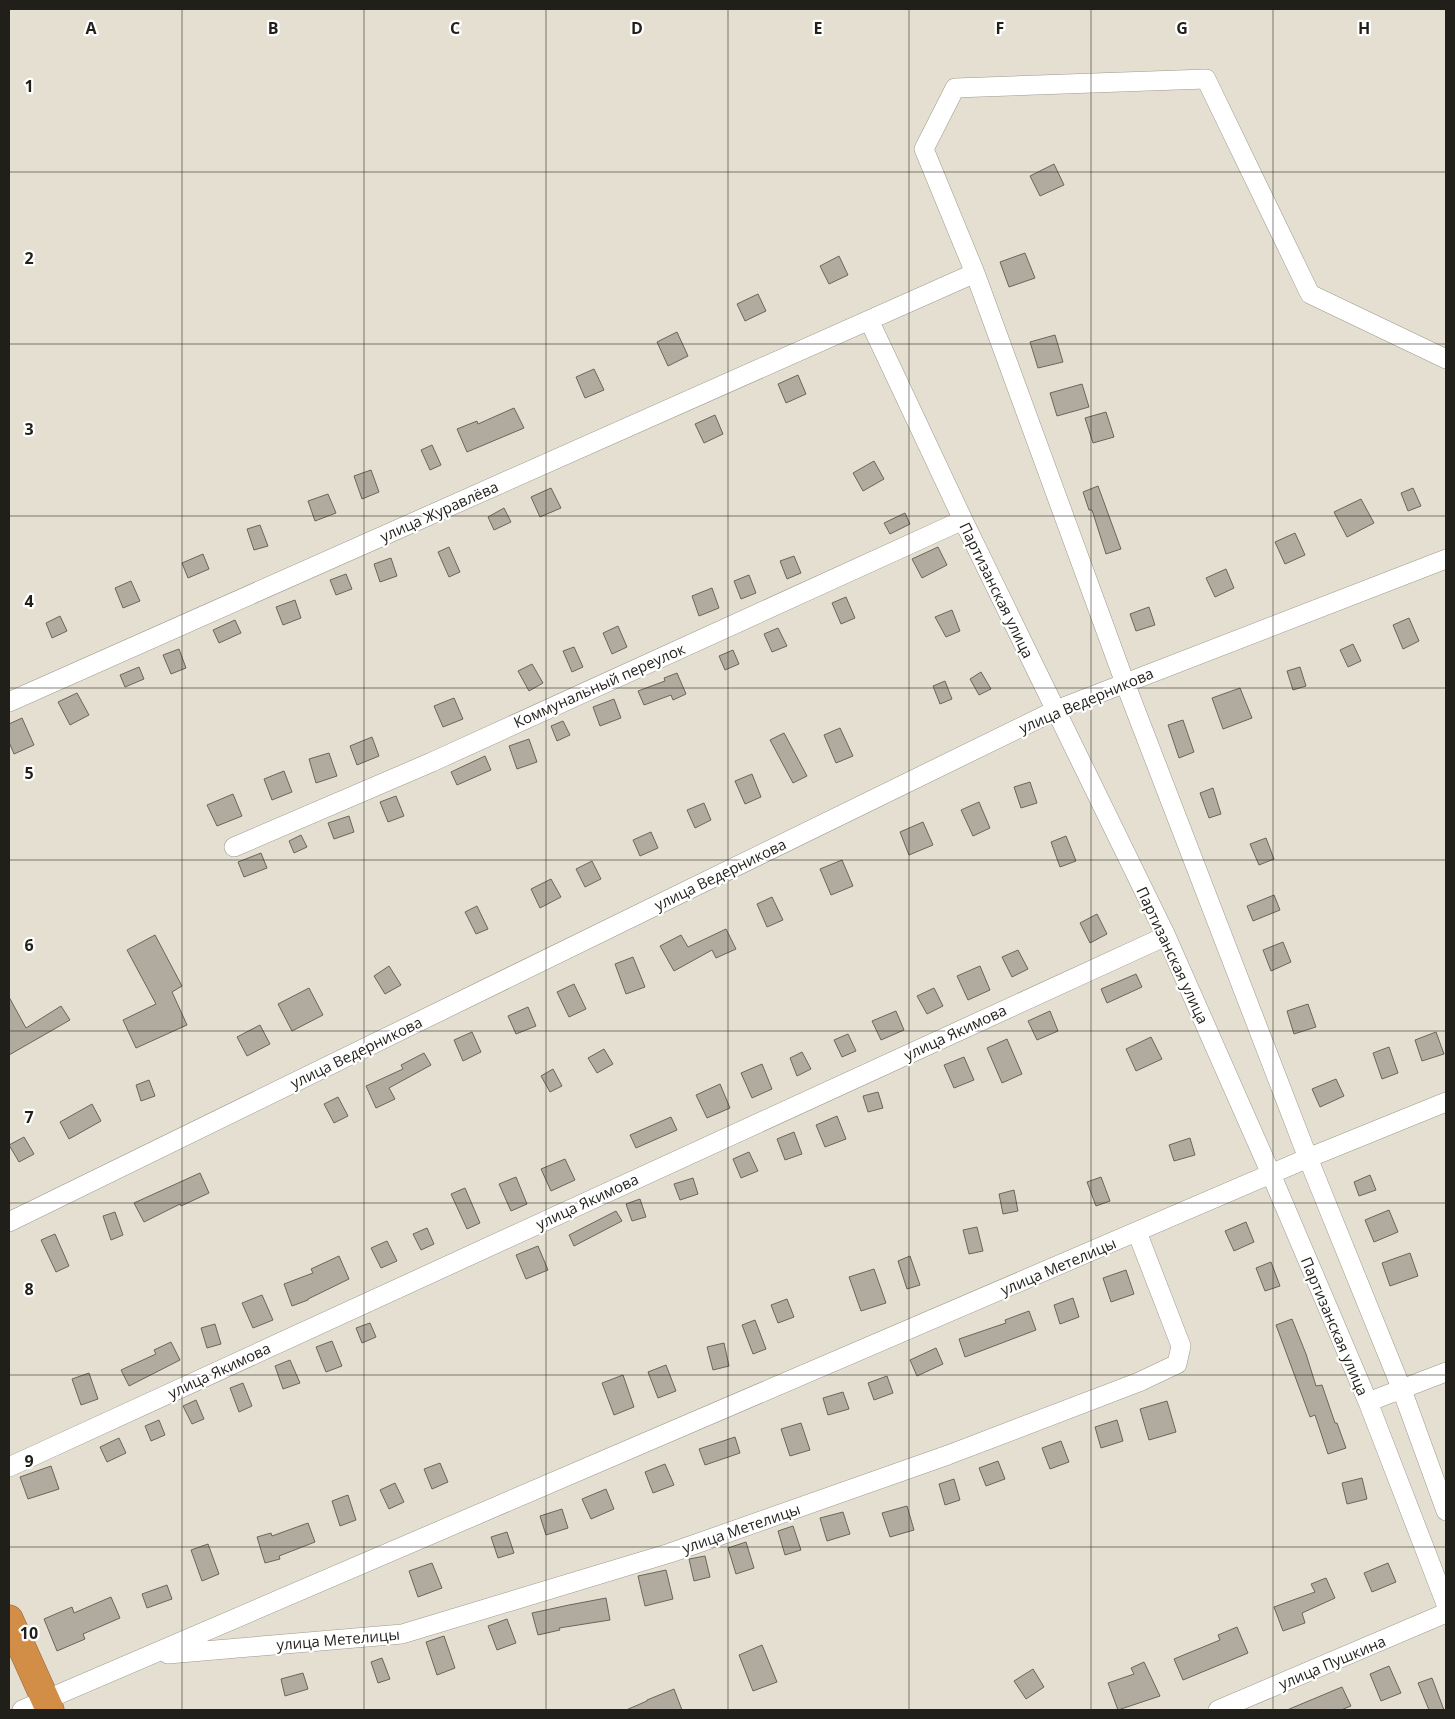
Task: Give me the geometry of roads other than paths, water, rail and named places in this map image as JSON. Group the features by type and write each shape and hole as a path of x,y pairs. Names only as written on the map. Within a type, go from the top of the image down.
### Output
{"highway":[{"path":"9,1619 39,1707"}],"street":[{"path":"1446,359 1310,294 1206,79 956,88 924,149 974,273 1125,683 1308,1158 1402,1390 1446,1511"},
{"name":"улица Журавлёва","path":"9,702 974,273"},
{"name":"Партизанская улица","path":"869,320 963,520 1166,936 1271,1174 1368,1402 1446,1604"},
{"name":"Коммунальный переулок","path":"234,847 432,762 963,520"},
{"name":"улица Ведерникова","path":"9,1222 1056,710 1446,558"},
{"name":"улица Якимова","path":"9,1467 1166,936"},
{"name":"улица Метелицы","path":"39,1707 152,1656 1308,1158 1446,1102"},
{"name":"улица Метелицы","path":"152,1656 402,1634 670,1553 948,1455 1139,1382 1177,1364 1181,1346 1137,1232"},
{"path":"1368,1402 1446,1372"},
{"name":"улица Пушкина","path":"1218,1710 1446,1614"}]}
